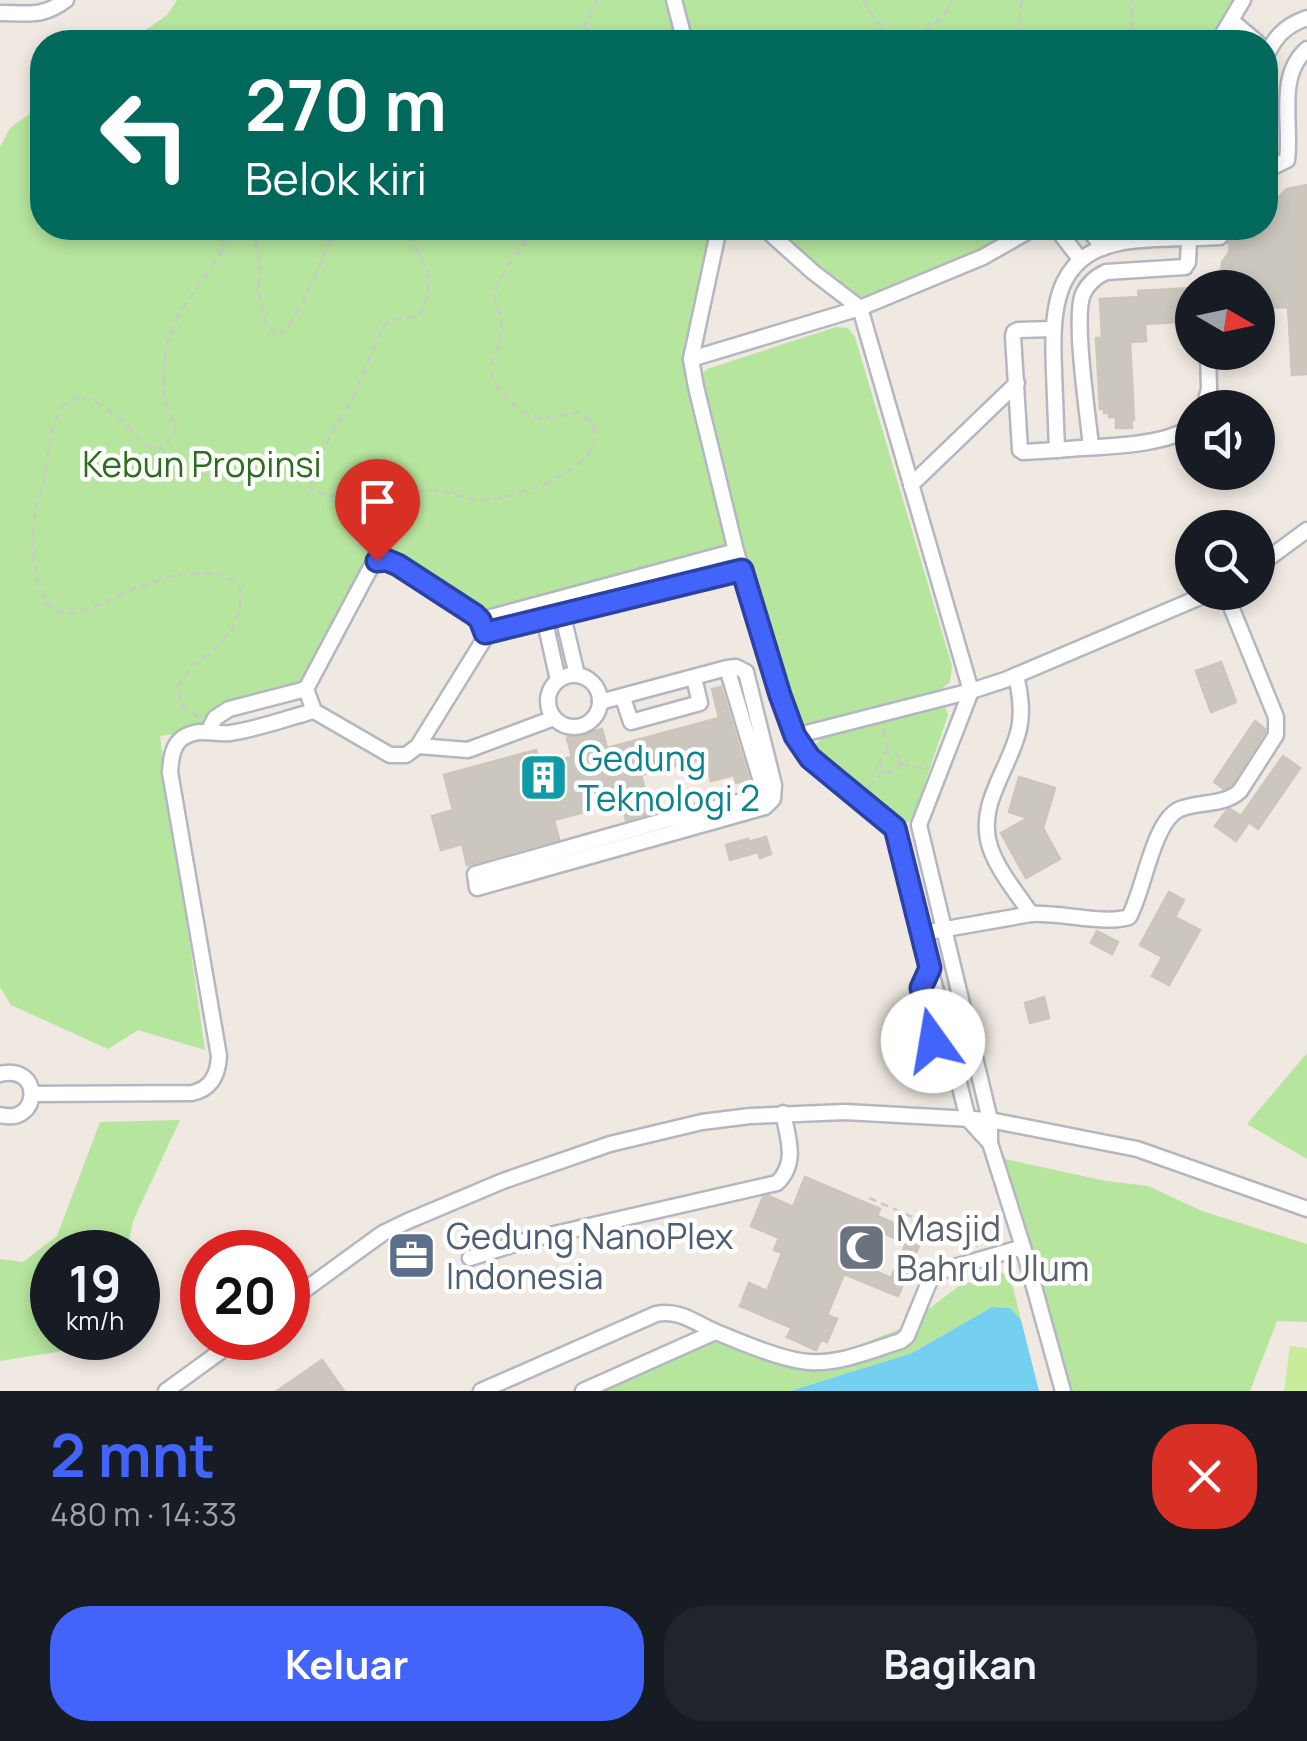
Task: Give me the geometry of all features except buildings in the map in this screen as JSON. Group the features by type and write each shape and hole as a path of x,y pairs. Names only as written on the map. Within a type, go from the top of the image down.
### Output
{"street":[{"path":"0,13 36,14 52,10 66,0"},
{"path":"674,0 682,30"},
{"path":"1226,30 1244,0"},
{"path":"1278,36 1307,18"},
{"path":"1232,21 1242,30"},
{"path":"1278,164 1287,160 1290,71 1307,49"},
{"path":"716,240 691,359 736,551 795,736 810,758 895,828 930,968 921,988 939,1067 957,1079 968,1119 990,1144"},
{"path":"778,240 860,308 971,691 919,826 990,1120 990,1144 1063,1391"},
{"path":"691,359 860,308 982,257 1012,240"},
{"path":"1065,240 1080,259"},
{"path":"1097,240 1103,248"},
{"path":"1058,450 1052,329 1067,275 1080,259 1103,248 1120,243 1172,240"},
{"path":"1092,446 1080,328 1084,289 1096,277 1120,270 1185,267 1189,240"},
{"path":"1120,243 1120,270"},
{"path":"1052,329 1014,332 1020,450 1159,441 1175,436"},
{"path":"912,485 1017,384"},
{"path":"1275,554 1307,530"},
{"path":"483,627 736,551"},
{"path":"207,730 215,718 229,709 306,689 377,561 398,565 483,627"},
{"path":"561,605 742,570"},
{"path":"561,605 577,675"},
{"path":"795,736 971,691 1175,608"},
{"path":"542,610 558,680"},
{"path":"923,933 1031,914 1114,920 1132,913 1168,818 1183,808 1233,797 1276,735 1276,716 1232,610"},
{"path":"306,689 314,711 390,756 402,756 418,746 483,641 483,627"},
{"path":"508,872 668,828 765,807 773,799 746,672 727,668 600,702"},
{"path":"577,675 596,687 600,702 596,716 584,725 570,727 554,718 548,700 558,680 577,675"},
{"path":"1016,675 1021,699 1020,725 993,790 986,825 999,865 1031,914"},
{"path":"623,698 631,722 700,703 694,678"},
{"path":"32,1094 192,1093 205,1088 215,1077 218,1056 170,772 173,751 185,736 207,730 228,734 314,711"},
{"path":"418,746 468,750 554,718"},
{"path":"895,828 919,826"},
{"path":"1,1072 23,1076 32,1094 26,1111 3,1120"},
{"path":"310,1286 384,1234 502,1181 593,1150 702,1122 784,1113 884,1112 990,1120 1138,1149 1307,1209"},
{"path":"470,1258 528,1240 777,1183 788,1170 791,1155 784,1113"},
{"path":"481,1391 666,1312 794,1360 843,1360 900,1341 910,1330 935,1275 1023,1247"},
{"path":"583,1391 715,1332"},
{"path":"166,1391 209,1360"}],"path":[{"path":"587,30 585,24 597,0"},
{"path":"863,0 886,30"},
{"path":"922,30 934,25 952,0"},
{"path":"1021,30 1022,0"},
{"path":"1131,0 1133,30"},
{"path":"207,730 196,713 182,704 176,687 193,664 232,632 240,611 240,588 228,578 212,574 168,577 82,612 64,614 48,605 38,582 32,547 51,432 62,406 78,398 98,402 147,446 164,448 176,429 163,398 166,345 180,314 222,251 224,240"},
{"path":"255,240 261,268 258,292 267,326 279,336 290,325 329,240"},
{"path":"411,240 427,272 428,295 421,312 383,326 352,399 310,472 312,489 328,496 369,496 379,501 440,491 480,500 504,498 530,490 582,463 595,444 593,424 580,412 540,418 528,415 497,389 491,374 500,343 501,320 494,295 505,270 527,240"},
{"path":"379,501 386,560"},
{"path":"880,714 888,752"},
{"path":"888,752 897,754 900,763"},
{"path":"884,770 881,760 888,752"},
{"path":"900,763 940,772"},
{"path":"884,770 894,771 900,763"},
{"path":"858,799 884,770"},
{"path":"870,1198 968,1241 990,1257"}],"green space":[{"path":"177,0 1252,0 1234,30 146,30 167,15"},
{"name":"Kebun Propinsi","path":"30,114 30,240 721,240 698,361 700,376 707,369 836,327 848,328 855,337 952,666 950,682 940,690 799,725 791,717 748,564 485,632 393,563 380,562 306,689 229,709 205,730 160,736 205,1050 138,1030 108,1049 11,1005 0,987 0,147 10,128"},
{"path":"784,240 1026,240 860,312"},
{"path":"939,705 945,707 948,715 914,815 908,822 893,819 819,755 816,744 824,736"},
{"path":"1307,1053 1307,1159 1247,1124"},
{"path":"180,1120 131,1230 59,1230 100,1122"},
{"path":"1005,1159 1148,1186 1202,1211 1307,1244 1307,1322 1277,1321 1250,1391 1064,1391"},
{"path":"30,1257 30,1356 0,1361 0,1259 23,1262"},
{"path":"1009,1271 1021,1320 1010,1308 992,1307 912,1353 790,1391 580,1391 710,1332 800,1352 823,1355 846,1350 905,1327 959,1286"},
{"path":"1290,1346 1307,1348 1307,1391 1284,1391"}],"water":[{"path":"992,1307 1010,1308 1021,1320 1039,1391 790,1391 912,1353"}],"place":[{"name":"Gedung Teknologi 2","path":"543,778"},
{"name":"Masjid Bahrul Ulum","path":"861,1248"},
{"name":"Gedung NanoPlex Indonesia","path":"411,1256"}],"route":[{"path":"377,561 398,565 475,615 485,633 742,570 795,736 810,758 895,828 930,968 921,988 933,1041"}]}
